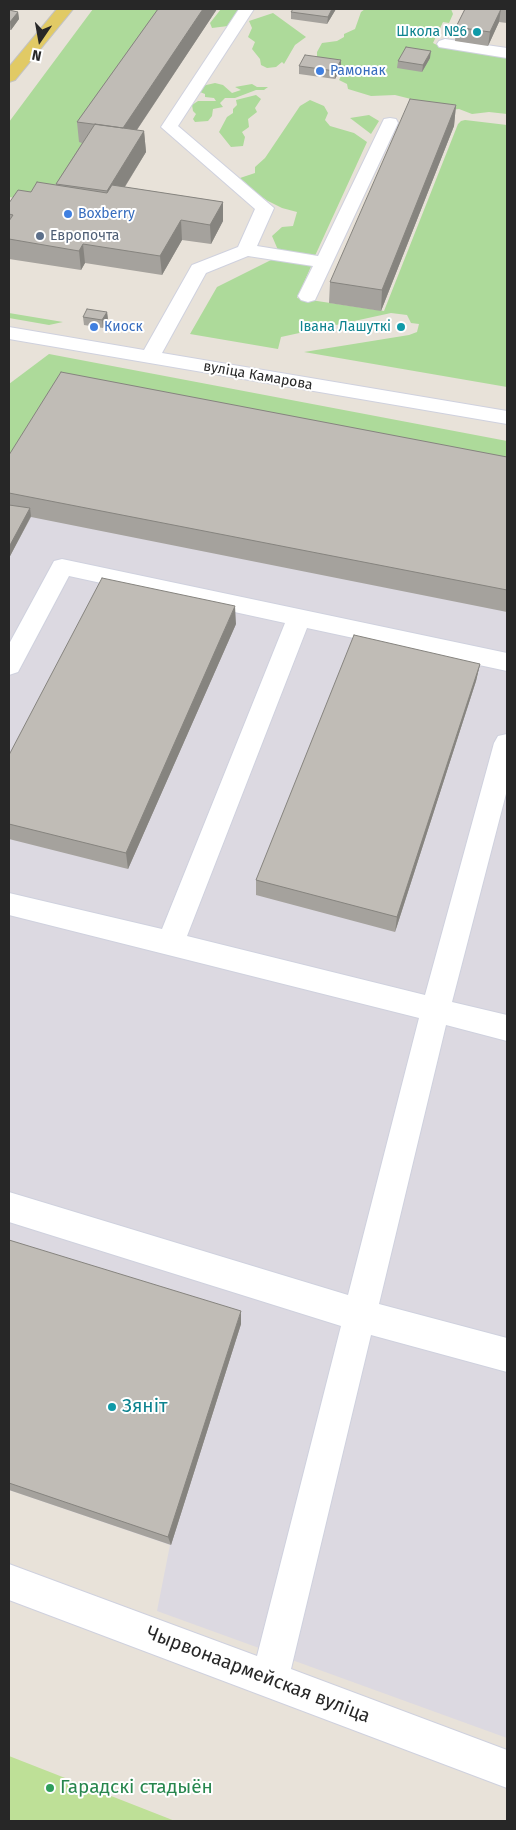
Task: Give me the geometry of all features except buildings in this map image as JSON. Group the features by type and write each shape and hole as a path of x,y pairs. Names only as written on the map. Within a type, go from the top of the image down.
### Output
{"main road":[{"path":"9,77 65,9"}],"street":[{"path":"246,9 169,127 265,208 246,250"},
{"path":"445,44 507,53"},
{"path":"308,296 390,123"},
{"path":"150,357 199,269 246,250 323,262"},
{"name":"вуліца Камарова","path":"9,333 507,418"},
{"path":"9,666 62,567 507,662"},
{"path":"170,943 299,618"},
{"path":"270,1679 435,1010 507,743"},
{"path":"9,904 507,1028"},
{"path":"9,1207 359,1315 507,1355"},
{"name":"Чырвонаармейская вуліца","path":"9,1582 507,1769"}],"shaded area":[{"path":"9,429 507,445 507,1738 157,1611 170,1545 9,1490"}],"green space":[{"path":"93,9 173,9 97,145 58,205 9,197 9,122"},
{"path":"221,9 241,9 228,26 212,28 210,23"},
{"path":"365,9 451,9 453,14 449,23 443,22 433,43 443,48 454,46 507,50 507,114 489,112 472,114 459,109 449,110 395,95 371,96 348,89 347,84 339,80 343,72 342,67 323,65 317,60 317,52 322,43 337,41 344,37 344,34 355,29 361,12"},
{"path":"273,13 306,37 295,45 284,64 282,62 276,67 267,68 261,65 260,59 252,49 255,42 248,37 252,28 249,21"},
{"path":"215,83 223,85 232,93 241,90 235,87 252,84 257,87 268,87 264,90 256,90 235,98 225,98 220,103 223,107 213,109 212,116 208,121 195,122 193,119 196,114 193,111 192,105 198,101 216,101 214,98 205,97 205,94 200,92 202,86"},
{"path":"256,95 261,99 255,108 257,112 248,119 249,127 242,132 245,137 243,146 231,147 219,132 227,117 233,113 233,109 237,105 236,100"},
{"path":"310,100 324,106 328,113 325,120 330,126 354,133 367,142 314,258 278,250 272,236 282,227 293,226 297,212 282,208 268,201 246,186 247,184 240,178 255,173 255,167 265,158 300,106"},
{"path":"369,115 379,121 371,134 350,118"},
{"path":"465,120 507,125 507,387 304,352 409,335 417,332 419,324 411,323 407,315 391,313 281,337 278,349 190,334 217,287 279,256 313,262 297,298 384,311 458,124"},
{"path":"9,313 63,322 49,325 9,318"},
{"path":"49,354 507,441 507,480 9,481 9,384"},
{"name":"Гарадскі стадыён","path":"9,1756 175,1821 9,1821"}],"place":[{"name":"Школа №6","path":"477,32"},
{"name":"Рамонак","path":"320,71"},
{"name":"Boxberry","path":"68,214"},
{"name":"Европочта","path":"40,236"},
{"name":"Киоск","path":"94,327"},
{"name":"Івана Лашуткі","path":"401,327"},
{"name":"Зяніт","path":"112,1407"},
{"name":"Гарадскі стадыён","path":"50,1788"}]}
